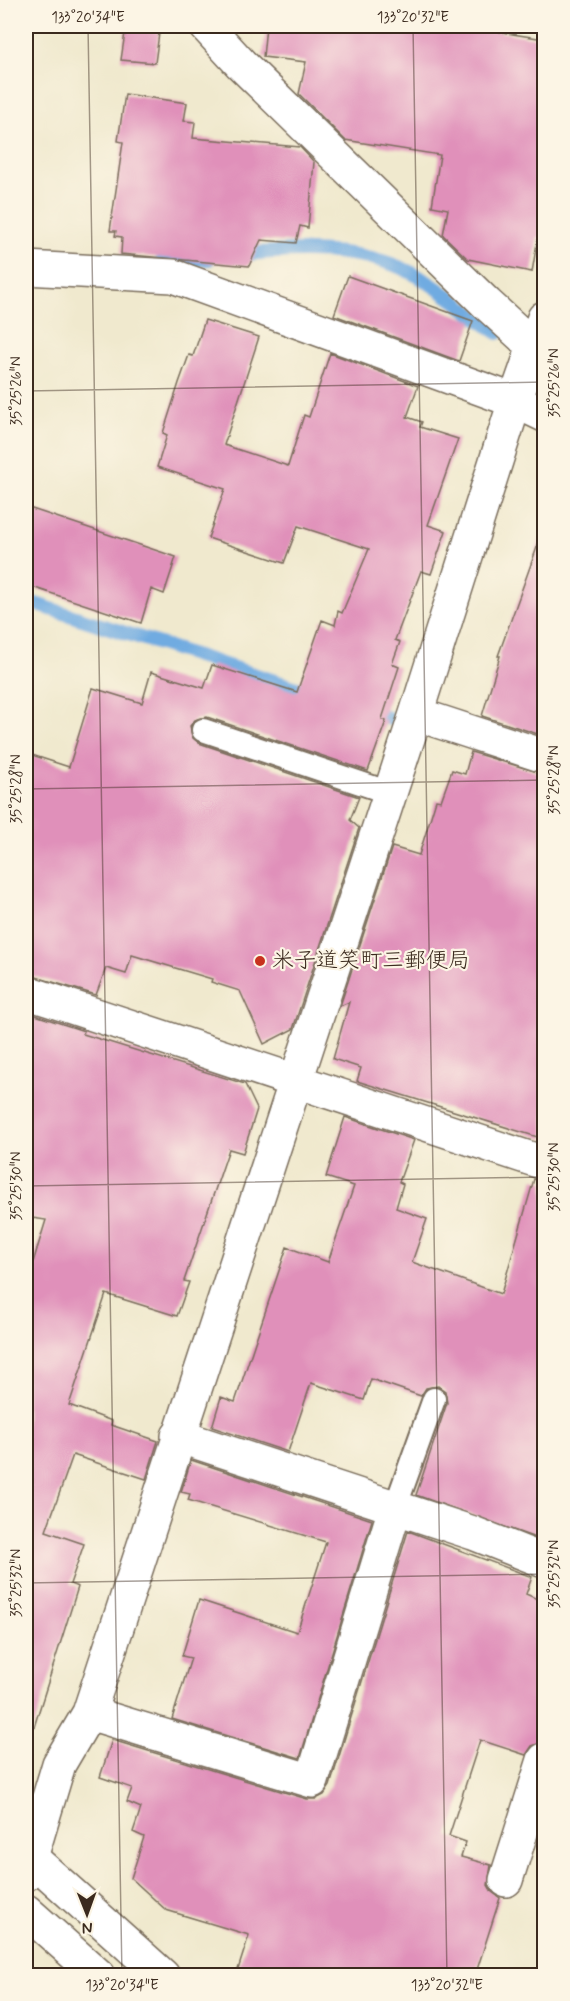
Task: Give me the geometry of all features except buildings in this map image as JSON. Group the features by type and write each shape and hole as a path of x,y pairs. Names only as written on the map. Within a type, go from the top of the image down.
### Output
{"main road":[{"path":"163,1976 27,1862 59,1764 89,1713 539,332 487,304 258,81 206,26"},
{"path":"26,268 173,276 515,401 544,415"},
{"path":"416,714 544,756"},
{"path":"26,992 544,1163"},
{"path":"178,1436 473,1533 544,1561"},
{"path":"89,1713 312,1781 395,1508"},
{"path":"506,1880 544,1760"},
{"path":"26,1911 99,1976"}],"lane":[{"path":"203,730 390,793"},
{"path":"395,1508 434,1399"}],"waterway":[{"path":"237,255 281,251 326,252 349,254 392,264 435,286 498,333"},
{"path":"162,262 209,259"},
{"path":"26,601 315,694"},
{"path":"367,711 412,726"}],"place":[{"name":"米子道笑町三郵便局","path":"260,961"}]}
